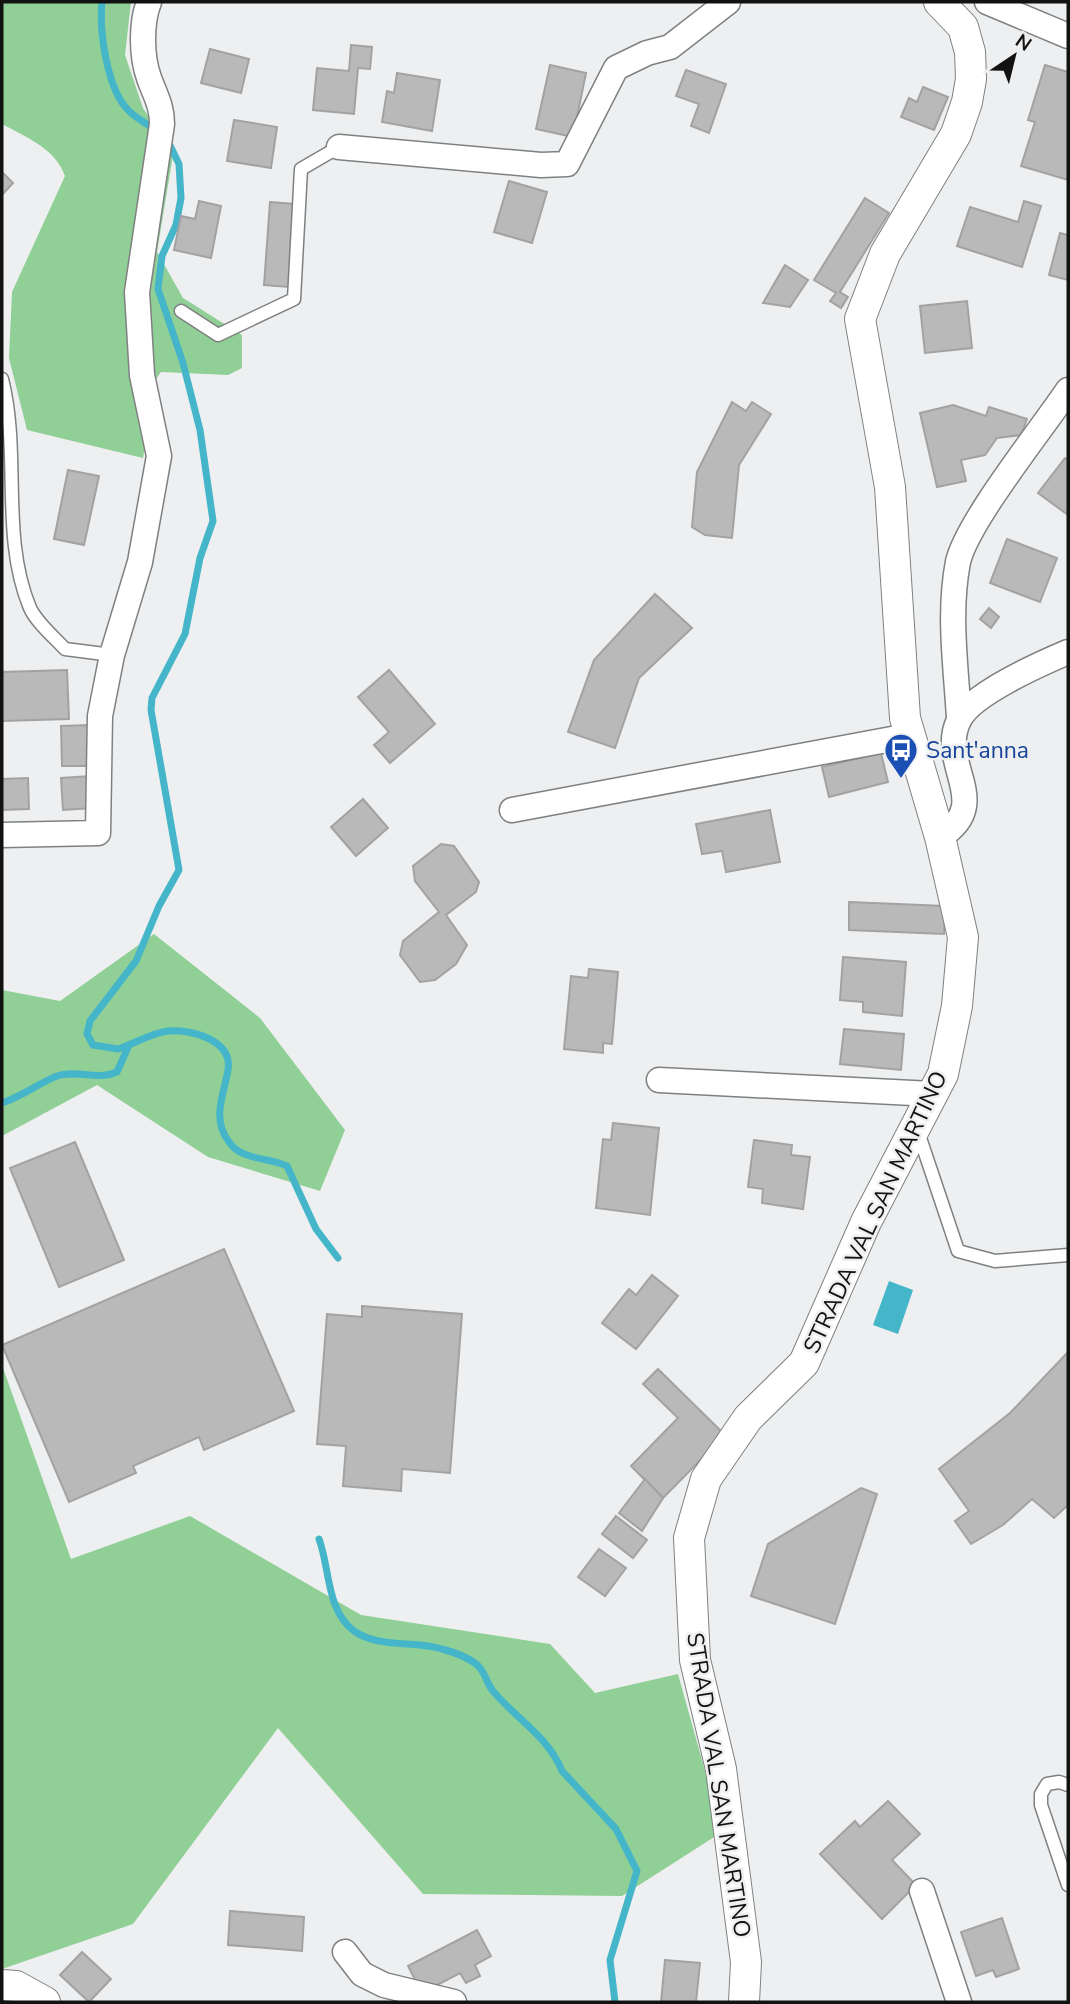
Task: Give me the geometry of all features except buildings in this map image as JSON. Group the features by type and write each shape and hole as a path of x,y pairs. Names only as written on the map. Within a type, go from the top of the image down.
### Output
{"street":[{"path":"2,835 98,833 100,716 113,655 140,562 159,456 142,375 136,292 150,215 162,105 148,76 142,18 149,2"},
{"path":"339,147 541,165 567,164 616,68 648,53 670,47 728,2"},
{"path":"987,2 1068,36"},
{"name":"STRADA VAL SAN MARTINO","path":"744,2002 746,1962 721,1769 695,1660 689,1538 706,1479 748,1418 804,1363 866,1222 943,1074 957,1006 963,937 940,837 908,736 890,487 860,319 885,254 956,134 967,102 971,79 970,52 963,26 947,3"},
{"path":"940,837 956,827 964,814 966,797 957,766 955,739 959,718 953,612 958,560 979,519 1068,390"},
{"path":"959,718 988,693 1068,652"},
{"path":"512,810 908,736"},
{"path":"659,1080 932,1094"},
{"path":"922,1891 960,2002"},
{"path":"345,1952 362,1974 384,1985 454,2002"},
{"path":"2,1985 16,1986 45,2002"}],"lane":[{"path":"181,311 218,335 294,299 301,169 339,147"},
{"path":"2,379 10,413 8,475 14,558 31,610 65,649 113,655"},
{"path":"916,1125 958,1251 995,1261 1068,1255"},
{"path":"1068,1784 1047,1784 1041,1794 1041,1805 1068,1885"}],"green space":[{"path":"2,2 131,2 125,55 143,108 173,155 157,252 183,298 242,335 242,368 228,375 161,372 151,386 153,402 143,458 27,430 9,358 12,292 65,176 47,151 2,124"},
{"path":"154,934 260,1018 345,1130 320,1191 208,1157 97,1085 2,1136 2,990 60,1001"},
{"path":"2,1365 71,1559 190,1516 361,1615 550,1644 595,1693 678,1674 722,1832 622,1896 423,1894 278,1728 133,1924 2,1969"}],"water":[{"path":"889,1281 913,1290 898,1334 873,1325"}],"waterway":[{"path":"102,2 103,44 115,89 129,111 156,130"},
{"path":"166,137 179,164 181,198 176,225 162,256 158,289 183,363 200,430 213,521 200,558 185,634 152,698 151,710 179,870 159,906 136,961 90,1021 87,1034 93,1045 118,1049 168,1031 188,1032 208,1038 217,1044 228,1060 220,1115 229,1142 248,1156 287,1166 316,1229 338,1258"},
{"path":"2,1103 64,1074 102,1075 117,1072 129,1045"},
{"path":"319,1539 338,1612 354,1631 375,1640 447,1650 477,1665 493,1691 549,1748 562,1771 616,1829 637,1871 610,1960 615,2002"}],"place":[{"name":"Sant'anna","path":"901,780"}]}
